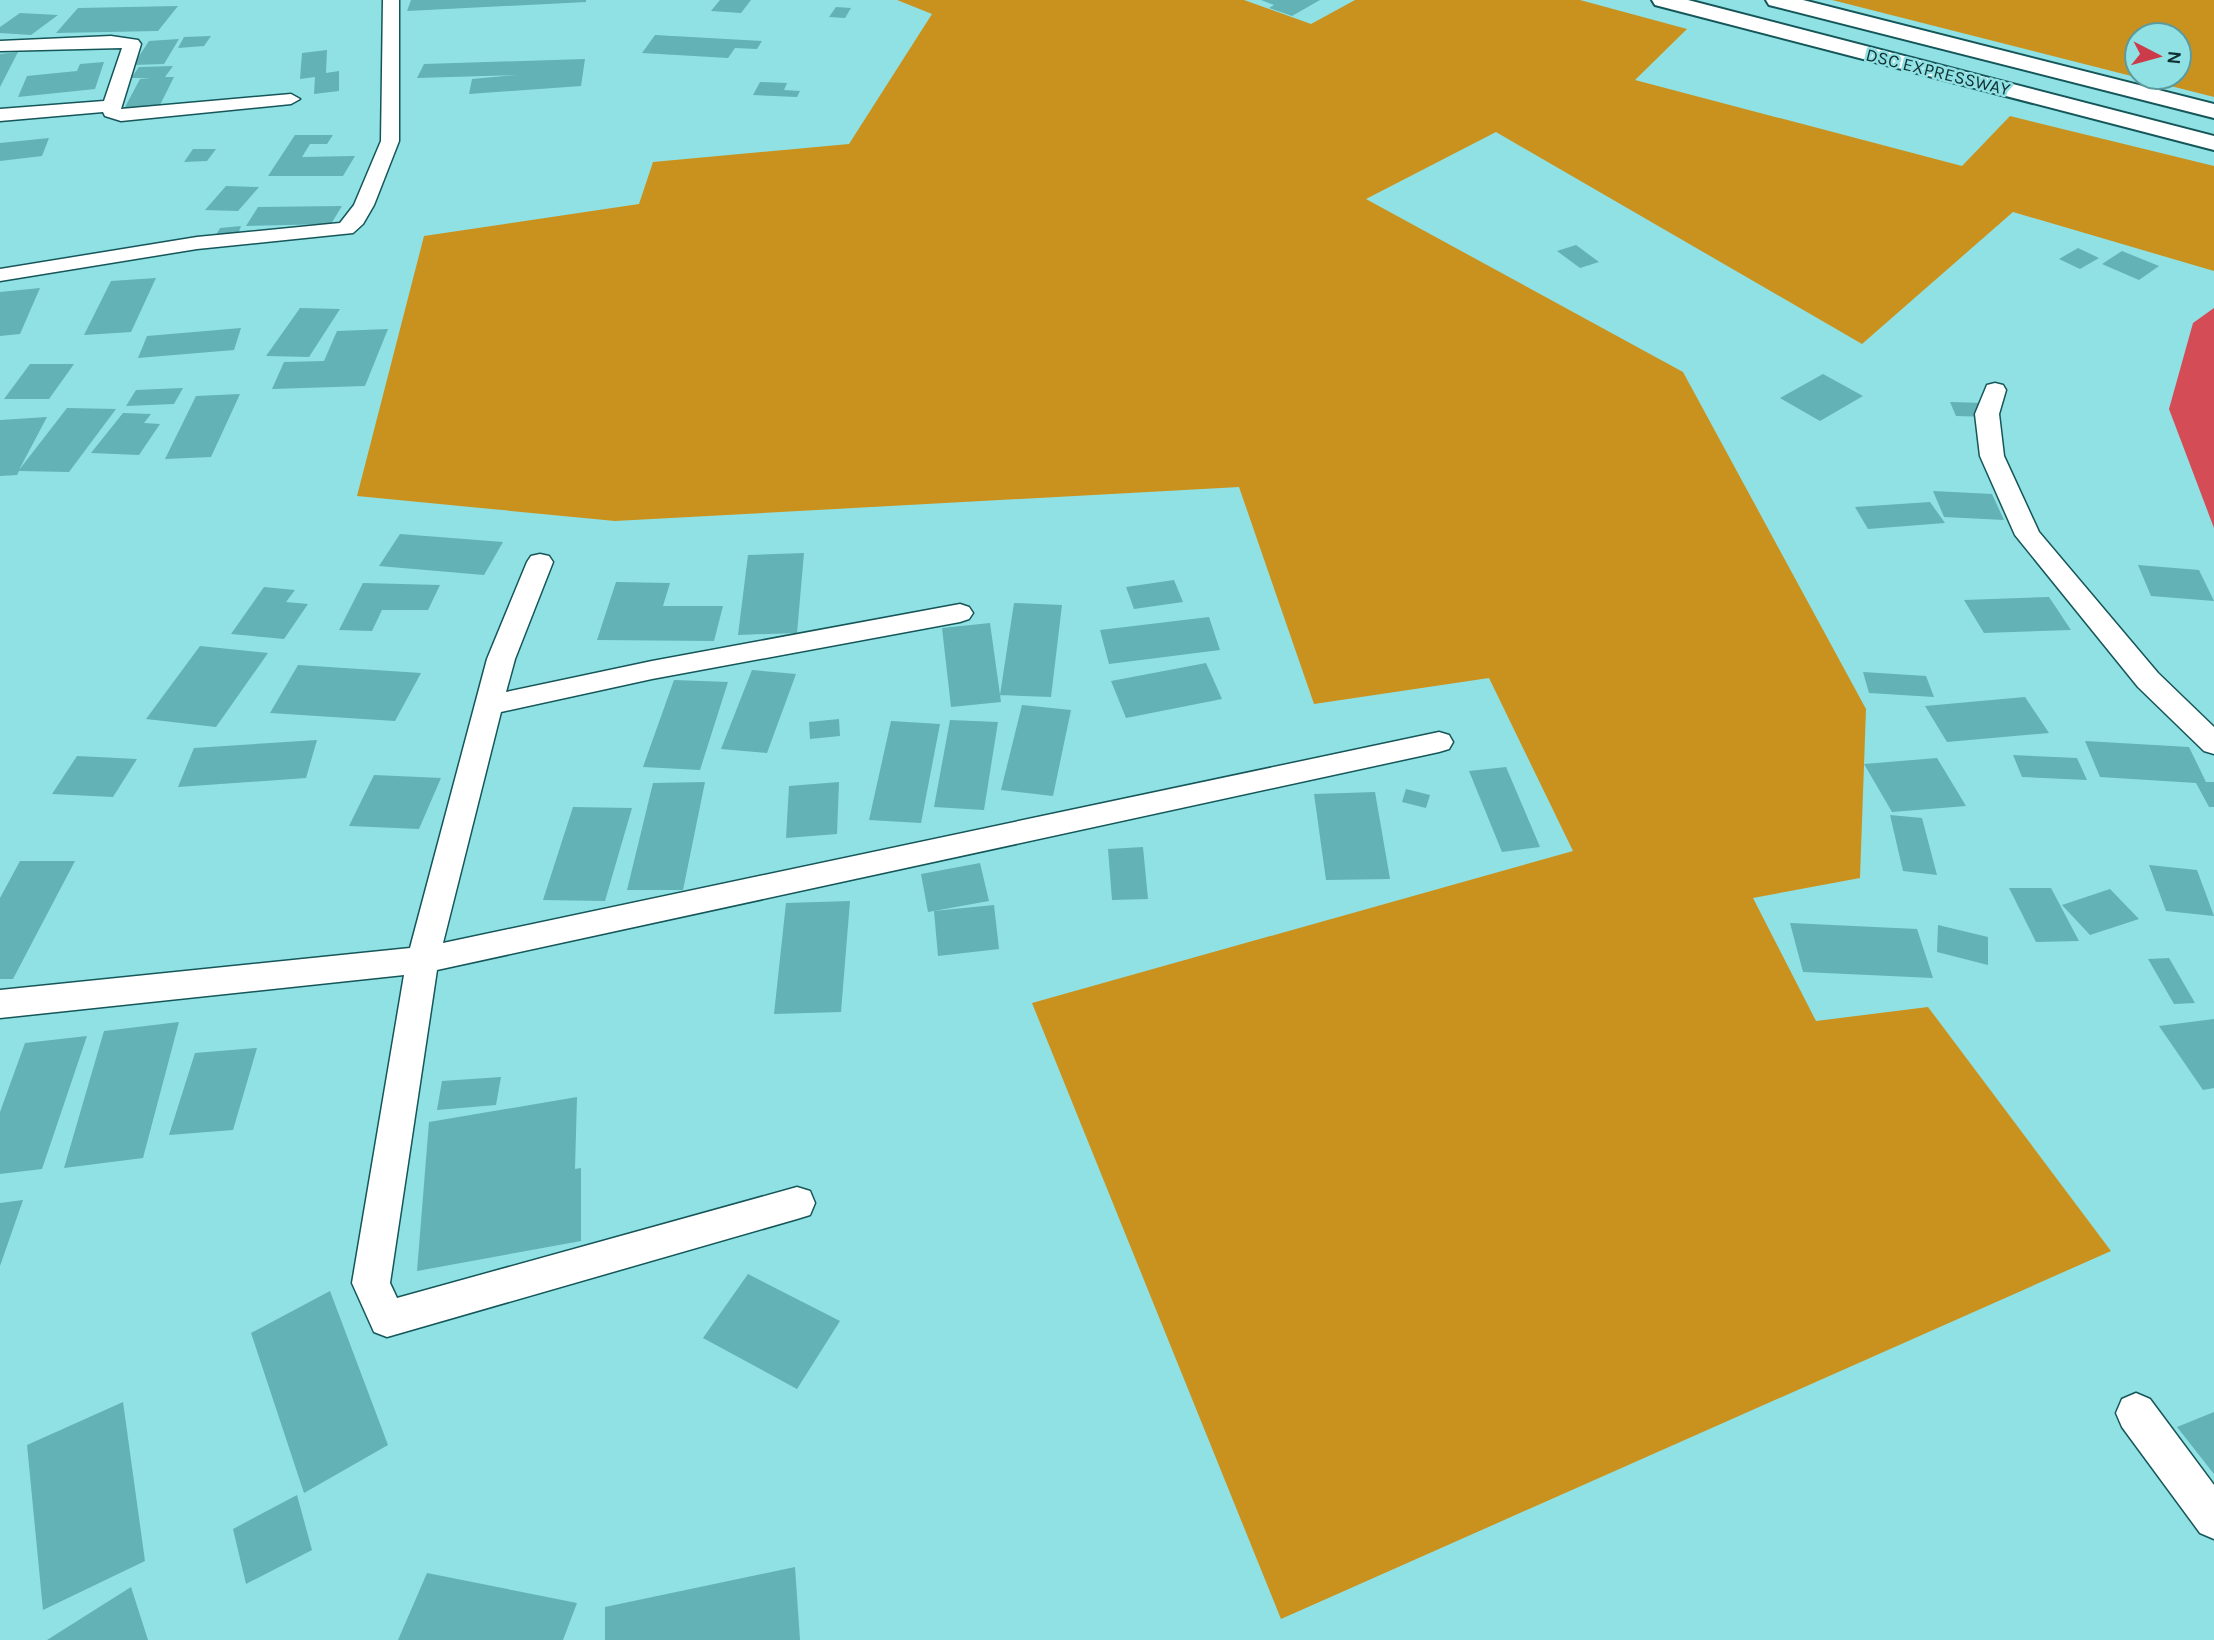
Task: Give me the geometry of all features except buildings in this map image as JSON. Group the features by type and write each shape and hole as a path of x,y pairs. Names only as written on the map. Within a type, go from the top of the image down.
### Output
{"main road":[{"name":"DSC EXPRESSWAY","path":"1662,0 2214,143"},
{"name":"DSC EXPRESSWAY","path":"1777,0 2214,111"}],"street":[{"path":"0,275 197,243 346,229 356,220 364,205 390,141 391,0"},
{"path":"0,46 119,41 132,44 111,106 112,112 121,115 291,99"},
{"path":"0,115 111,106"},
{"path":"1995,390 1987,414 1992,456 2028,536 2148,680 2214,744"},
{"path":"540,562 501,659 423,960 371,1283 387,1319 797,1203"},
{"path":"490,705 652,670 960,613"},
{"path":"0,1004 423,960 1439,742"},
{"path":"2136,1413 2214,1519"}],"shaded area":[{"path":"897,0 1244,0 1311,24 1355,0 1580,0 1687,29 1635,80 1962,166 2010,116 2214,166 2214,271 2013,212 1862,344 1496,132 1366,199 1683,372 1866,709 1860,878 1753,898 1816,1021 1928,1007 2111,1251 1281,1619 1032,1003 1573,851 1489,678 1314,704 1239,487 615,521 357,496 424,236 639,204 653,162 849,144 932,14"},
{"path":"1832,0 2214,0 2214,97 2190,91 2193,91 2193,21 2123,21 2123,74"},
{"path":"2214,308 2214,528 2169,409 2193,323"}]}
